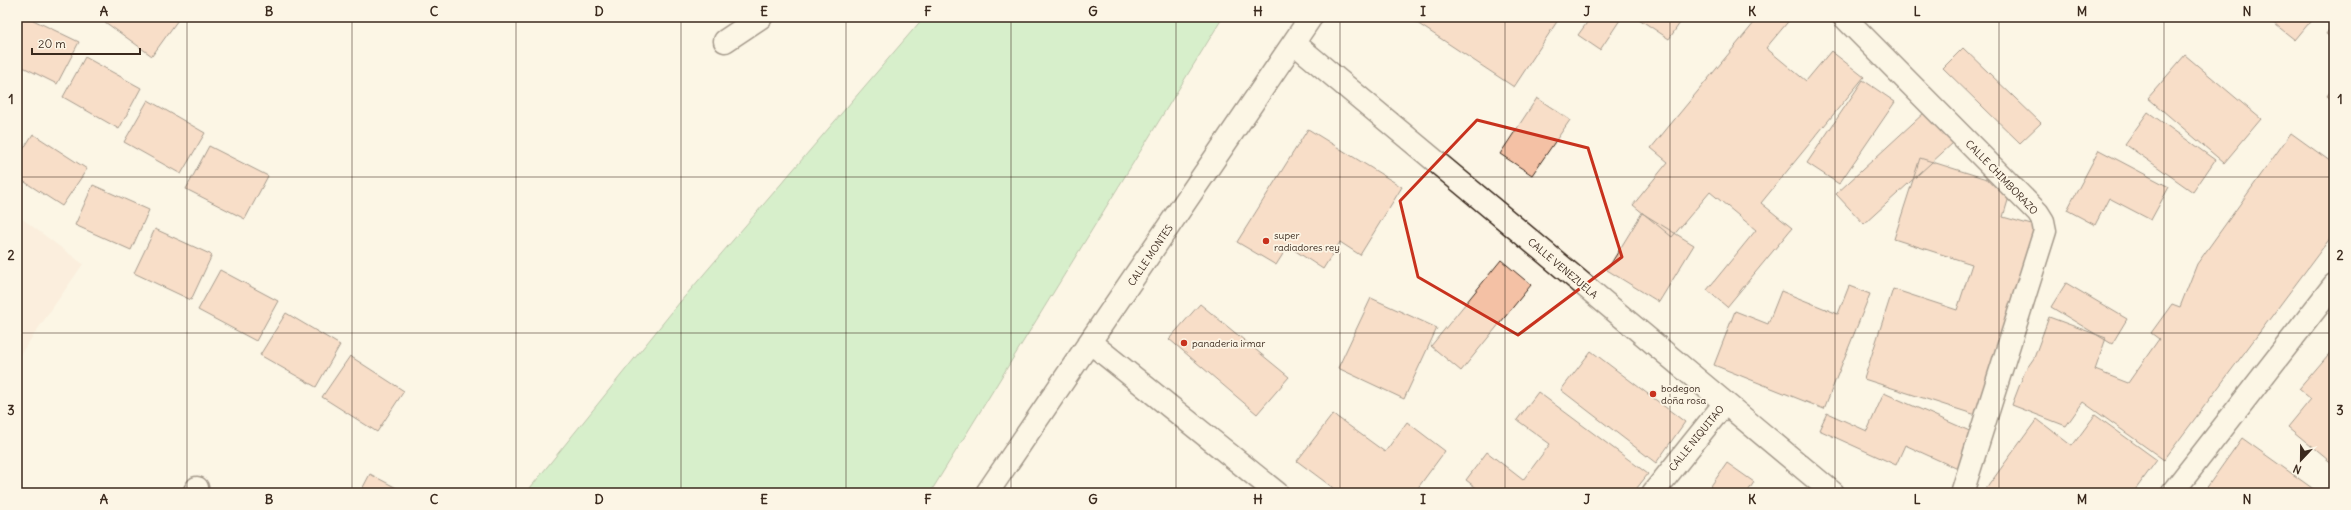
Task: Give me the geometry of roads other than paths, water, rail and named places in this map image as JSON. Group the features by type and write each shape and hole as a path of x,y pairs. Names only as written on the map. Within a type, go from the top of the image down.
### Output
{"street":[{"path":"726,41 761,17"},
{"name":"CALLE MONTES","path":"987,493 1091,343 1311,17"},
{"name":"CALLE CHIMBORAZO","path":"1844,17 2038,213 2044,221 2046,230 1962,493"},
{"name":"CALLE VENEZUELA","path":"1294,43 1833,493"},
{"path":"2172,493 2334,285"},
{"path":"1091,343 1277,493"},
{"name":"CALLE NIQUITAO","path":"1653,493 1725,403"}],"place":[{"name":"super radiadores rey","path":"1266,241"},
{"name":"panadería irmar","path":"1184,343"},
{"name":"bodegon doña rosa","path":"1653,394"}]}
